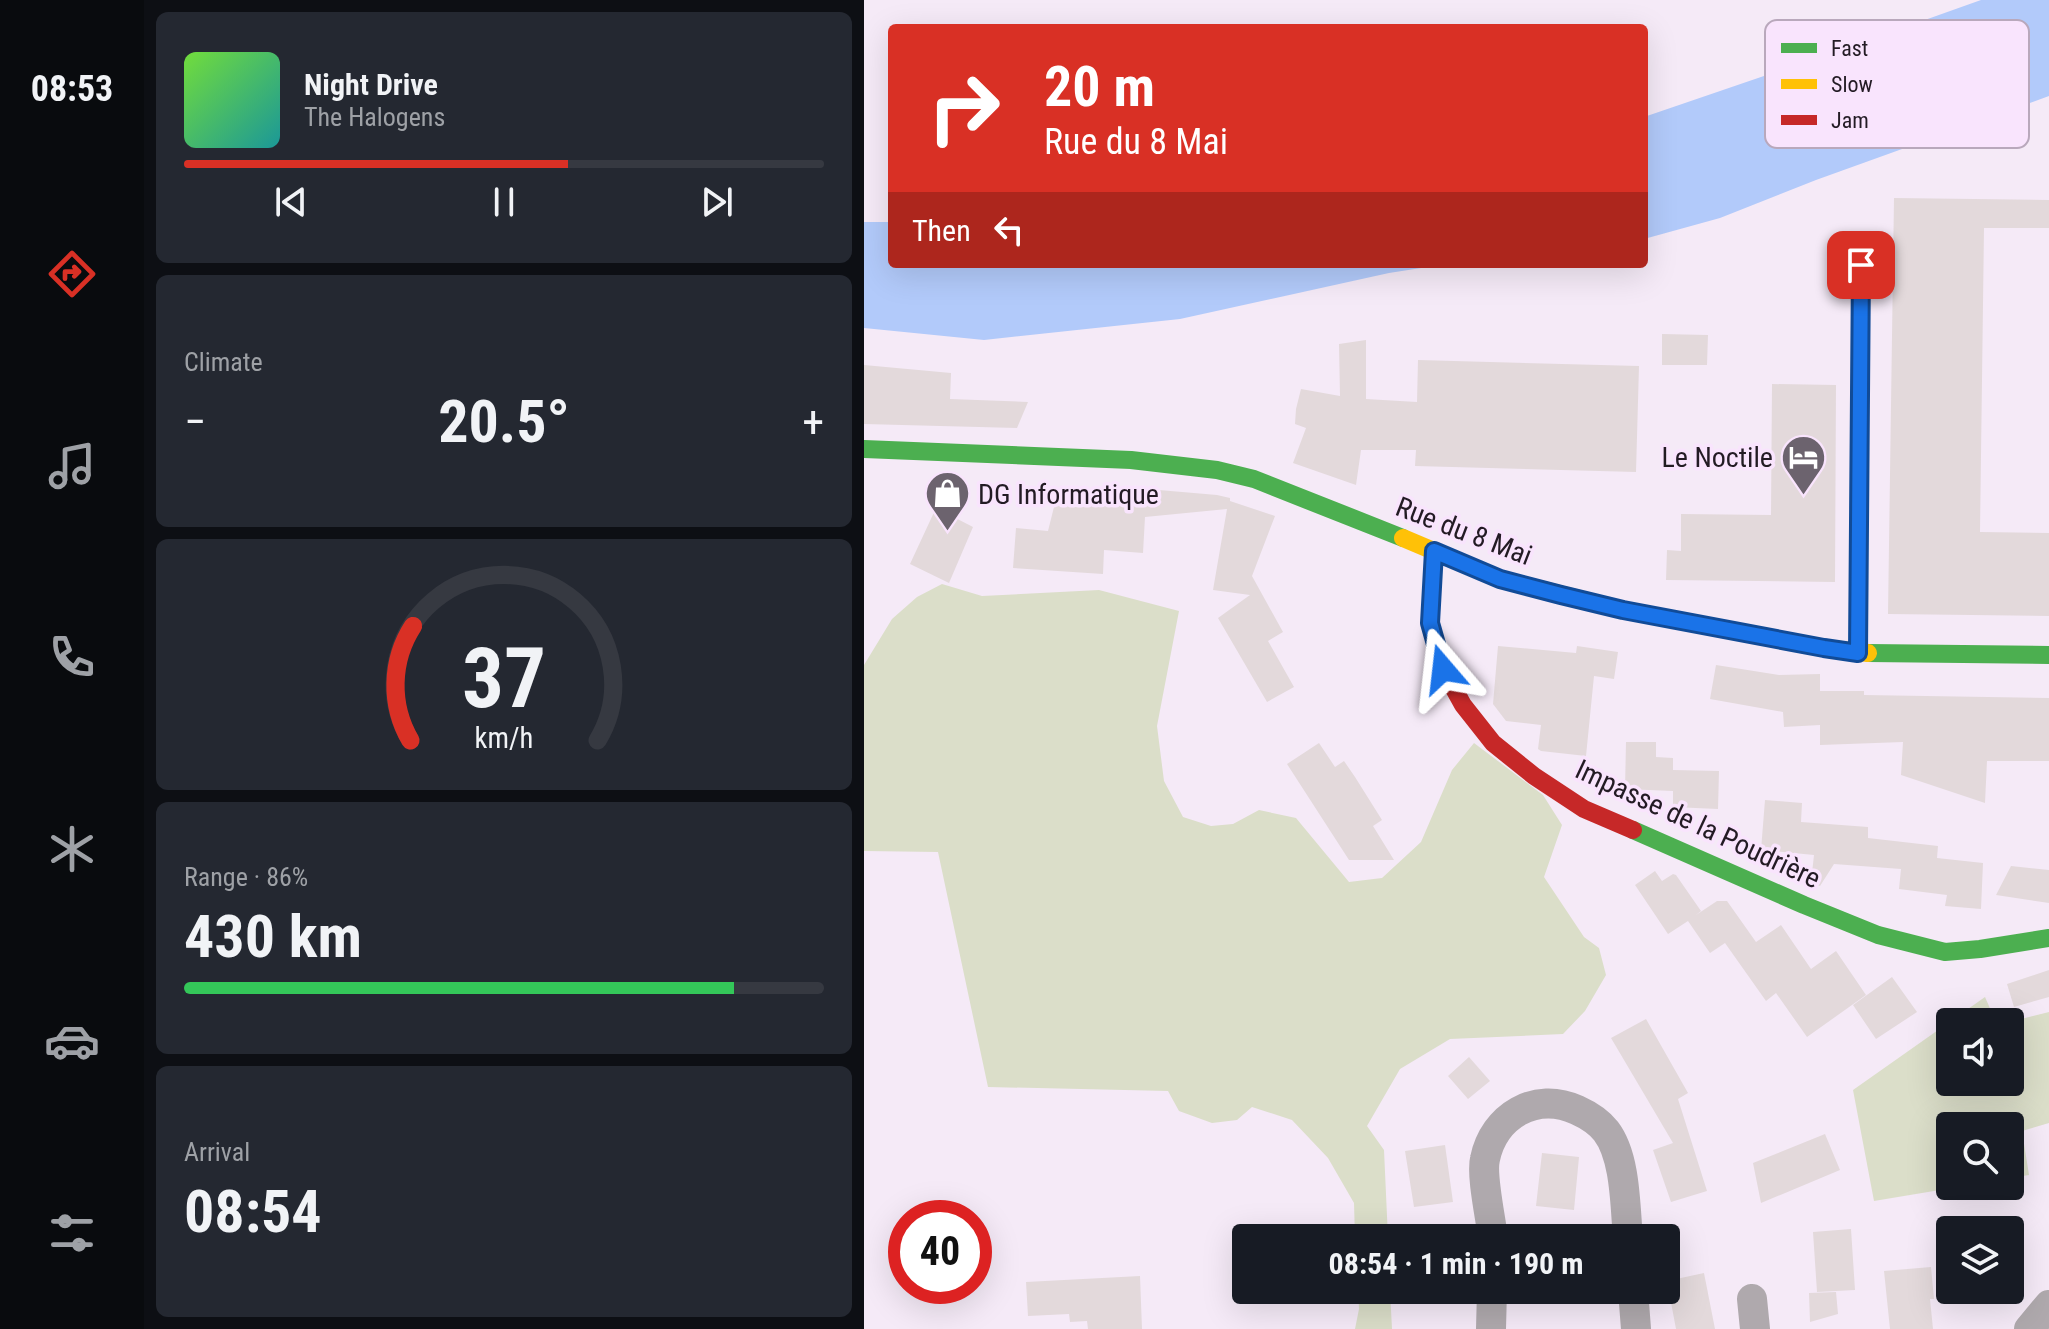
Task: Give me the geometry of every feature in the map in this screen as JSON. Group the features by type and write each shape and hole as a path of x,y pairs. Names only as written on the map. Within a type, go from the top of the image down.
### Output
{"street":[{"path":"1858,653 1861,265"},
{"name":"Rue du 8 Mai","path":"864,449 1131,460 1217,470 1254,479 1500,579 1623,610 1858,653 2049,655"},
{"name":"Impasse de la Poudrière","path":"1434,551 1430,623 1443,669 1463,705 1493,743 1534,776 1584,809 1878,935 1945,952 2049,938"},
{"path":"1491,1224 1484,1163 1491,1138 1504,1120 1524,1108 1544,1104 1566,1105 1590,1117 1607,1132 1621,1165 1627,1224"},
{"path":"1752,1299 1755,1329"},
{"path":"1491,1329 1492,1304"},
{"path":"1634,1304 1636,1329"},
{"path":"2029,1329 2049,1305"}],"green space":[{"path":"942,584 982,596 1099,590 1179,611 1157,726 1164,781 1183,817 1211,826 1233,824 1259,810 1296,818 1349,882 1382,878 1421,842 1452,770 1474,743 1543,795 1562,825 1544,877 1584,937 1599,948 1606,975 1585,1011 1563,1034 1450,1039 1400,1069 1367,1126 1384,1150 1387,1224 1355,1224 1354,1203 1328,1158 1292,1120 1252,1107 1237,1120 1212,1123 1179,1111 1168,1091 988,1087 938,852 864,851 864,665 892,619 917,597"},
{"path":"1985,997 1990,1008 1969,1008"},
{"path":"2049,1012 2049,1123 2024,1130 2024,1112 1936,1112 1936,1191 1874,1201 1853,1090 1936,1032 1936,1096 2024,1096 2024,1018"},
{"path":"2024,1144 2029,1175 2024,1176"},
{"path":"1359,1304 1391,1304 1392,1329 1355,1329"}],"water":[{"path":"1981,0 2049,0 2049,96 2029,103 2029,20 1925,20"},
{"path":"1765,76 1765,148 1905,148 1720,218 1648,238 1648,116"},
{"path":"864,222 888,222 888,268 1421,268 1180,319 984,340 864,328"}],"building":[{"path":"1894,198 2049,200 2049,228 1984,228 1980,532 2049,533 2049,616 1888,614"},
{"path":"1662,334 1708,335 1707,365 1662,365"},
{"path":"1366,340 1366,399 1417,402 1418,360 1639,366 1636,472 1415,466 1416,450 1361,450 1356,485 1293,463 1306,428 1295,424 1301,389 1340,396 1339,344"},
{"path":"864,365 951,373 950,399 1028,402 1017,428 864,424"},
{"name":"Le Noctile","path":"1772,384 1836,385 1835,582 1666,580 1667,550 1681,551 1681,514 1771,515"},
{"path":"1124,487 1217,495 1275,516 1252,576 1283,632 1268,641 1294,687 1267,702 1218,618 1250,595 1213,590 1227,509 1145,517 1143,553 1104,550 1103,574 1013,568 1016,528 1048,531 1056,499 1123,503"},
{"path":"936,508 973,527 949,583 910,564"},
{"path":"1498,646 1576,653 1577,646 1618,652 1614,679 1594,676 1586,756 1541,751 1538,749 1541,725 1506,721 1493,704"},
{"path":"1716,665 1779,675 1820,674 1820,691 1864,691 1864,695 2049,698 2049,761 1987,761 1985,803 1901,775 1903,742 1820,745 1820,725 1784,727 1783,712 1710,699"},
{"path":"1626,742 1656,742 1656,757 1673,758 1673,770 1719,771 1718,809 1673,807 1673,791 1625,789"},
{"path":"1319,743 1335,767 1344,761 1355,777 1382,820 1373,826 1394,860 1349,860 1287,764"},
{"path":"1765,800 1802,803 1801,822 1868,827 1868,838 1938,846 1937,858 1983,863 1981,909 1945,906 1947,895 1899,889 1901,869 1834,864 1820,886 1811,882 1814,855 1761,850"},
{"path":"2011,866 2049,870 2049,903 1996,895"},
{"path":"1655,871 1662,881 1676,875 1701,911 1696,915 1717,901 1727,901 1756,942 1781,925 1811,969 1836,951 1866,995 1807,1037 1776,993 1766,1001 1725,943 1710,953 1688,921 1668,934 1635,885"},
{"path":"2049,970 2049,997 2014,1007 2007,984"},
{"path":"1892,977 1917,1012 1876,1039 1853,1005"},
{"path":"1646,1019 1688,1093 1678,1099 1707,1191 1671,1202 1653,1150 1673,1143 1611,1038"},
{"path":"1469,1057 1490,1081 1468,1099 1448,1076"},
{"path":"1825,1134 1840,1170 1761,1203 1753,1163"},
{"path":"1445,1145 1453,1202 1414,1207 1405,1151"},
{"path":"1542,1153 1579,1157 1574,1210 1536,1206"},
{"path":"1851,1229 1855,1290 1817,1292 1813,1232"},
{"path":"1931,1267 1933,1329 1890,1329 1884,1271"},
{"path":"1704,1273 1715,1329 1676,1329 1671,1304 1680,1304 1680,1278"},
{"path":"1140,1276 1142,1329 1088,1329 1087,1321 1070,1322 1069,1314 1028,1316 1026,1282"},
{"path":"1836,1292 1838,1314 1810,1322 1809,1293"}],"traffic: fast":[{"path":"1858,653 1861,265"},
{"path":"864,449 1131,460 1217,470 1254,479 1403,538"},
{"path":"1868,653 2049,655"},
{"path":"1633,830 1878,935 1945,952 2049,938"}],"traffic: slow":[{"path":"1403,538 1500,579 1623,610 1824,648 1868,653"}],"traffic: jam":[{"path":"1434,551 1430,623 1443,669 1463,705 1493,743 1534,776 1584,809 1633,830"}],"place":[{"name":"Le Noctile","path":"1804,496"},
{"name":"DG Informatique","path":"947,533"}],"route":[{"path":"1443,669 1430,623 1434,551 1500,579 1623,610 1858,653 1861,265"}]}
